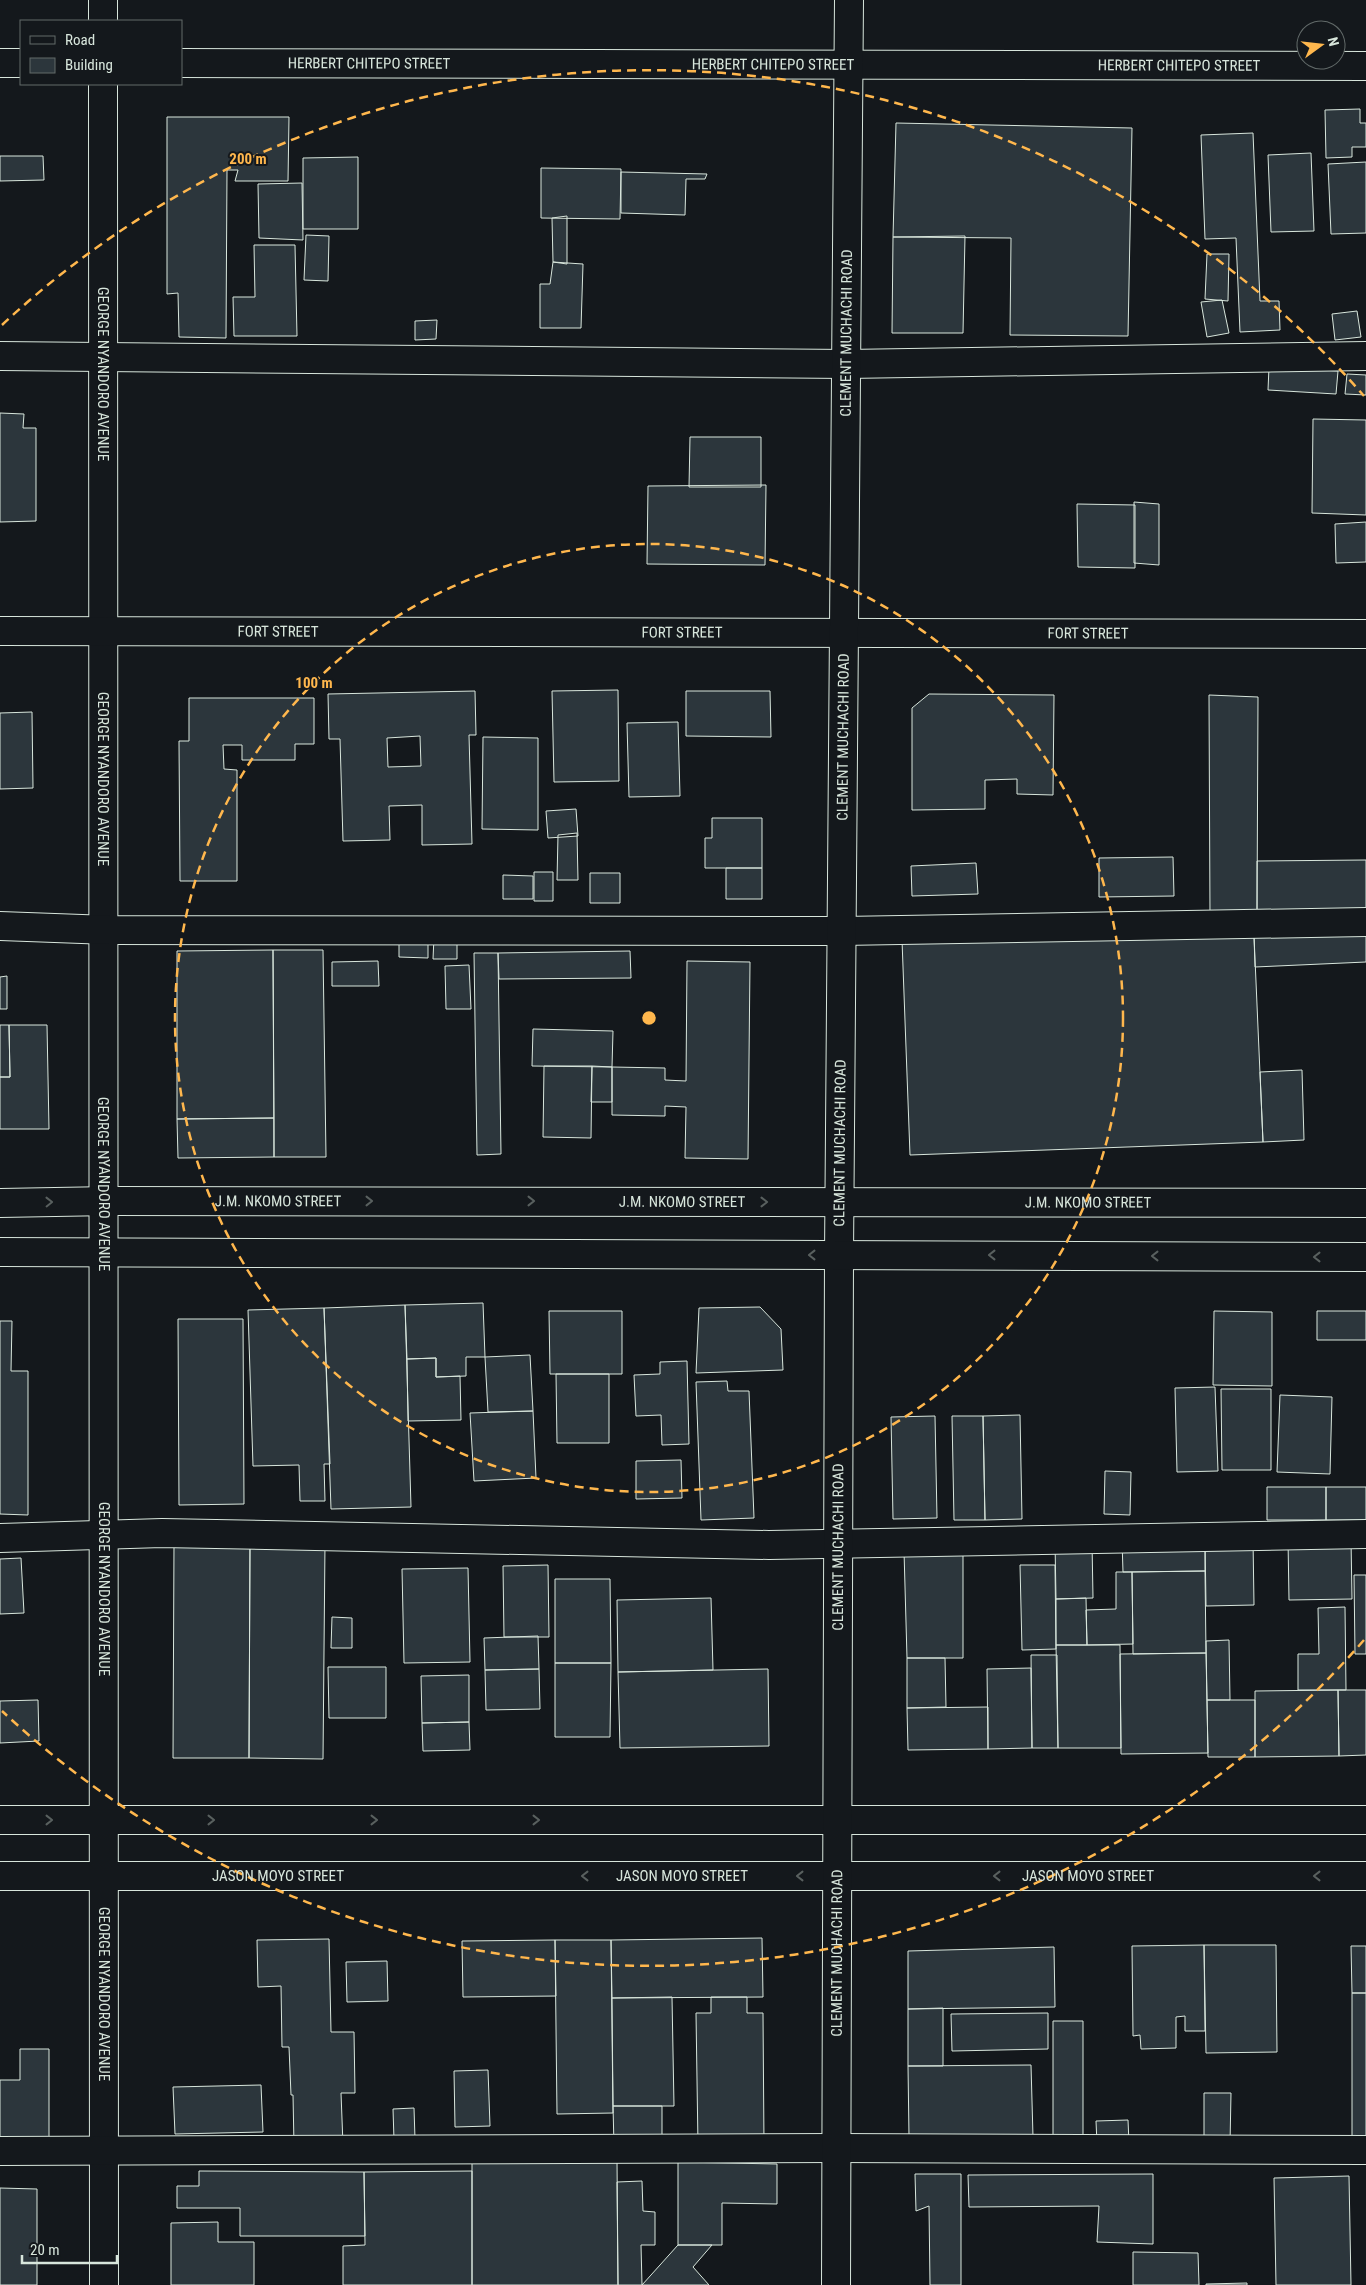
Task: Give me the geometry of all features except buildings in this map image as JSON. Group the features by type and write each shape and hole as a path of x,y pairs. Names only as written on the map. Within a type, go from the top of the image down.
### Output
{"main road":[{"path":"103,0 103,20"},
{"name":"CLEMENT MUCHACHI ROAD","path":"836,2285 839,1202 849,0"},
{"path":"0,63 20,63"},
{"name":"HERBERT CHITEPO STREET","path":"182,63 1366,66"},
{"name":"GEORGE NYANDORO AVENUE","path":"103,85 104,2285"},
{"path":"0,356 104,359 847,364 1366,356"},
{"name":"FORT STREET","path":"0,630 1366,634"},
{"path":"0,926 104,929 842,931 1366,922"},
{"name":"J.M. NKOMO STREET","path":"0,1203 104,1201 1366,1203"},
{"path":"0,1252 1366,1257"},
{"path":"0,1538 162,1533 769,1546 1366,1534"},
{"path":"0,1820 1366,1820"},
{"name":"JASON MOYO STREET","path":"0,1876 1366,1876"},
{"path":"0,2151 836,2148 1366,2150"}]}
